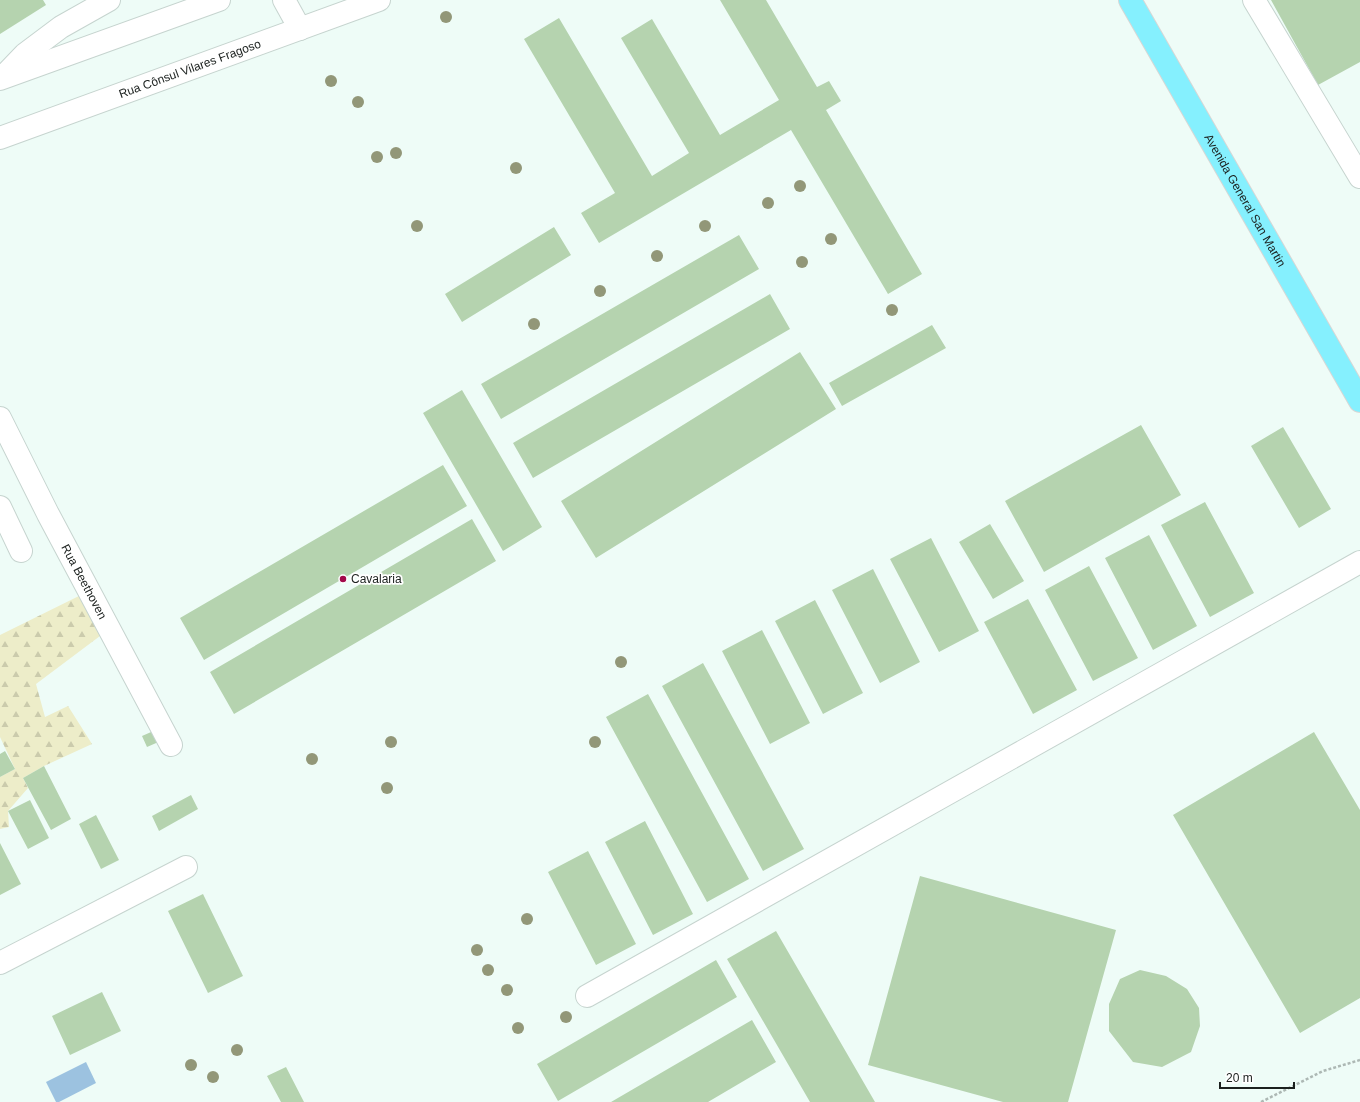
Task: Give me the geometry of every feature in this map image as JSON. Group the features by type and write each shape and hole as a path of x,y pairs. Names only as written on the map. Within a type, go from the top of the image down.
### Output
{"main road":[{"name":"Avenida General San Martin","path":"1130,0 1360,401"}],"street":[{"path":"1,79 25,54 61,27 110,0"},
{"path":"1,79 219,0"},
{"path":"284,0 300,29"},
{"name":"Rua Cônsul Vilares Fragoso","path":"0,138 379,0"},
{"path":"1254,0 1353,151 1360,177"},
{"name":"Rua Beethoven","path":"0,418 48,514 170,745"},
{"path":"0,507 21,551"},
{"path":"587,996 1360,562"},
{"path":"0,963 186,867"}],"path":[{"path":"1261,1102 1323,1071 1360,1060"}],"green space":[{"path":"85,593 104,633 36,684 45,717 68,706 92,744 44,766 23,778 28,788 8,811 9,827 0,829 0,777 15,769 0,737 0,635"}],"water":[{"path":"86,1062 96,1083 59,1102 56,1102 46,1082"}],"building":[{"path":"0,0 43,0 46,5 0,34"},
{"path":"720,0 766,0 817,87 829,81 841,101 826,110 922,274 888,294 791,130 599,243 581,213 615,193 524,39 559,18 652,176 689,153 621,38 652,19 720,135 779,100"},
{"path":"1271,0 1360,0 1360,62 1318,85"},
{"path":"554,227 571,255 462,322 445,294"},
{"path":"739,235 759,269 501,419 481,384"},
{"path":"770,294 790,329 533,478 513,443"},
{"path":"932,325 946,348 842,406 829,383"},
{"path":"800,352 836,409 596,558 561,501"},
{"path":"462,390 542,527 503,551 423,413"},
{"path":"1141,425 1181,495 1044,572 1005,501"},
{"path":"1283,427 1331,509 1299,528 1251,446"},
{"path":"443,465 467,506 204,660 180,618"},
{"path":"1205,502 1254,593 1210,617 1161,525"},
{"path":"472,519 496,561 234,714 210,672"},
{"path":"990,524 1024,581 993,599 959,542"},
{"path":"1149,535 1197,626 1153,650 1105,558"},
{"path":"931,538 979,631 939,652 890,559"},
{"path":"1089,566 1138,658 1093,681 1045,590"},
{"path":"873,569 920,662 880,683 832,590"},
{"path":"1028,599 1077,690 1033,714 984,622"},
{"path":"815,600 863,693 823,714 775,621"},
{"path":"762,630 810,723 770,744 722,651"},
{"path":"703,663 804,849 763,871 662,686"},
{"path":"648,694 749,879 707,902 606,717"},
{"path":"158,729 163,740 147,747 142,736"},
{"path":"1314,732 1360,810 1360,998 1300,1033 1173,815"},
{"path":"5,751 15,769 0,777 0,754"},
{"path":"44,766 71,819 51,830 23,778"},
{"path":"191,795 198,809 159,831 152,816"},
{"path":"30,800 49,838 28,849 8,811"},
{"path":"96,815 119,860 101,869 79,824"},
{"path":"645,821 693,914 653,935 605,842"},
{"path":"0,843 21,884 0,895"},
{"path":"588,851 636,944 596,965 548,872"},
{"path":"920,876 1116,930 1068,1102 1003,1102 868,1065"},
{"path":"203,894 243,976 208,993 168,911"},
{"path":"776,931 875,1102 810,1102 727,959"},
{"path":"716,960 737,997 558,1101 537,1064"},
{"path":"1140,970 1166,976 1187,989 1199,1008 1200,1026 1191,1052 1162,1067 1133,1062 1109,1031 1109,1004 1120,979"},
{"path":"102,992 121,1031 70,1055 52,1016"},
{"path":"752,1020 776,1062 708,1102 611,1102"},
{"path":"286,1067 304,1102 281,1102 267,1076"}],"place":[{"name":"Cavalaria","path":"343,579"}]}
